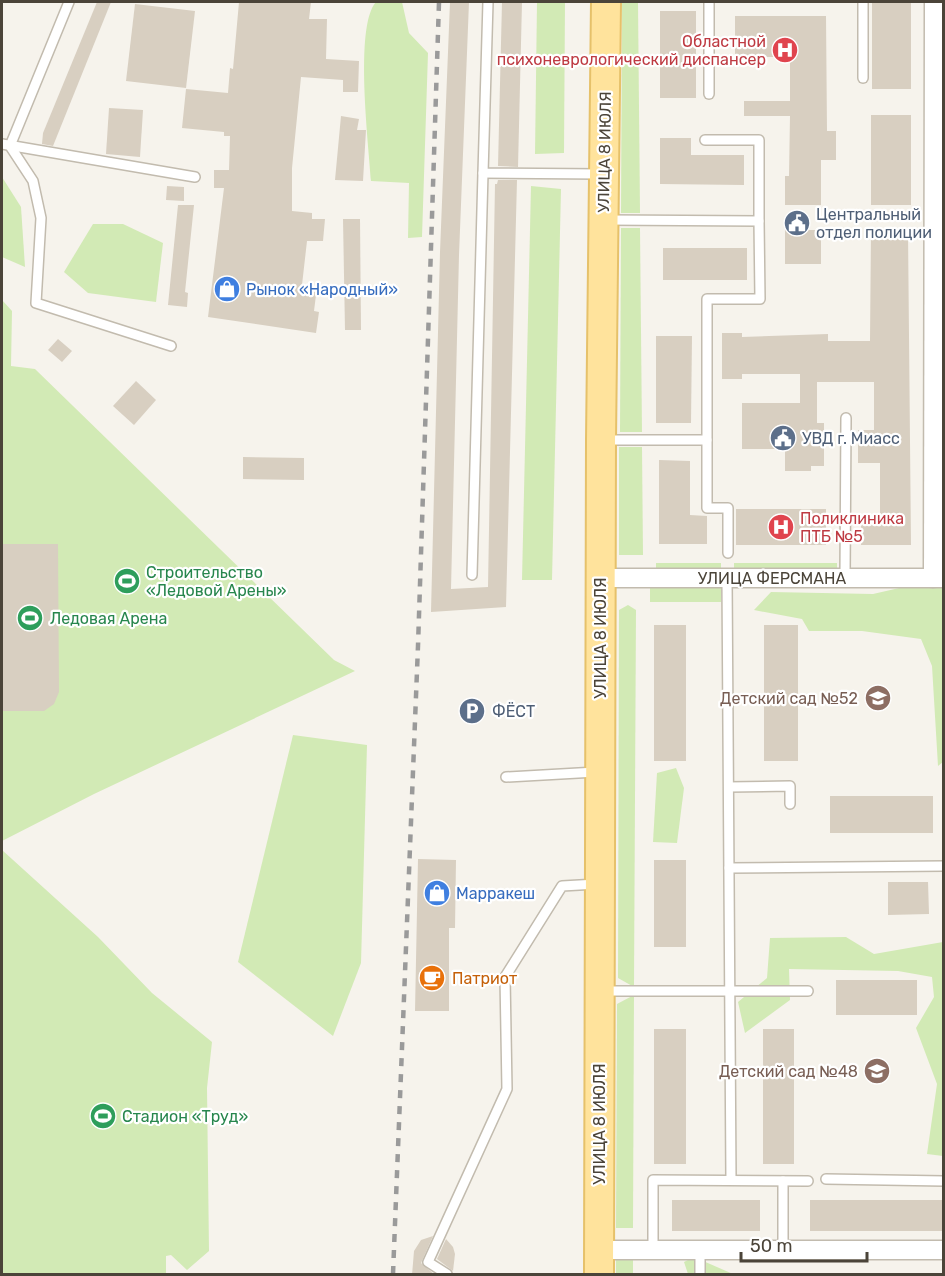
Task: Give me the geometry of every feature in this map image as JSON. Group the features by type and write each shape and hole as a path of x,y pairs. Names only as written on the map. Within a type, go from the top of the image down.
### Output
{"main road":[{"name":"УЛИЦА 8 ИЮЛЯ","path":"599,1262 601,440 606,2"}],"street":[{"path":"934,2 938,130 938,578"},
{"name":"УЛИЦА ФЕРСМАНА","path":"601,578 938,578"},
{"path":"599,1262 653,1250 944,1250"}],"lane":[{"path":"6,145 69,2"},
{"path":"472,575 488,2"},
{"path":"709,2 709,94"},
{"path":"863,2 863,78"},
{"path":"705,140 759,140 760,299 707,299 707,508 728,508 728,554"},
{"path":"6,145 195,177"},
{"path":"6,145 33,181 41,218 36,303 171,346"},
{"path":"483,173 603,174"},
{"path":"603,220 759,221"},
{"path":"845,578 846,418"},
{"path":"601,440 707,440"},
{"path":"727,578 731,1180"},
{"path":"506,777 600,772"},
{"path":"729,787 790,786 790,804"},
{"path":"729,868 944,866"},
{"path":"447,1275 428,1262 507,1089 505,976 562,886 600,884"},
{"path":"600,991 808,991"},
{"path":"826,1179 944,1181"},
{"path":"653,1250 653,1180 808,1181"},
{"path":"783,1181 783,1250"},
{"path":"700,1250 700,1275"}],"green space":[{"path":"376,2 402,2 409,33 428,53 422,237 408,238 409,183 371,181 364,60 369,15"},
{"path":"537,2 565,2 564,153 535,154"},
{"path":"622,2 638,2 640,213 621,213"},
{"path":"2,177 21,207 25,267 2,257"},
{"path":"531,186 561,189 552,580 522,580"},
{"path":"93,224 123,224 163,243 156,302 88,293 64,272"},
{"path":"621,228 640,228 642,432 620,432"},
{"name":"Строительство «Ледовой Арены»","path":"2,300 12,311 11,366 35,369 334,660 355,671 94,794 2,841"},
{"path":"619,447 642,447 643,555 619,555"},
{"path":"656,563 721,563 721,568 656,568"},
{"path":"734,563 837,563 837,568 734,568"},
{"path":"921,583 943,584 943,762 938,766 932,666 921,639 862,631 809,631 802,619 754,610 771,592 873,594"},
{"path":"650,585 721,585 721,602 650,602"},
{"path":"628,605 636,610 634,987 618,978 619,610"},
{"path":"293,735 367,745 361,963 333,1036 238,962"},
{"path":"676,768 684,788 677,843 653,842 657,773"},
{"name":"Стадион «Труд»","path":"2,850 98,937 152,993 212,1042 207,1088 209,1251 187,1270 171,1255 166,1256 166,1274 2,1274"},
{"path":"846,937 874,954 943,942 943,1156 927,1154 937,1084 916,1028 934,997 932,977 898,971 789,969 790,1000 745,1033 738,1002 767,978 770,938"},
{"path":"634,995 633,1228 616,1228 617,1004"},
{"path":"694,1257 733,1274 688,1274 684,1262"},
{"path":"616,1260 633,1260 633,1274 616,1274"}],"building":[{"path":"97,2 111,2 53,146 42,144 43,133"},
{"path":"239,2 311,2 309,19 327,19 326,59 359,61 358,92 343,92 343,80 301,77 292,168 292,211 312,213 312,219 325,219 323,241 307,241 302,285 317,287 314,311 319,312 316,333 208,317 224,188 214,188 214,170 229,170 230,136 224,136 224,132 182,128 186,89 228,93 230,68 233,69"},
{"path":"450,2 469,2 459,255 451,589 488,587 495,184 498,180 517,180 506,607 431,612 440,252"},
{"path":"502,2 522,2 518,167 498,166"},
{"path":"872,2 911,2 911,89 872,89"},
{"path":"135,4 195,11 186,88 126,81"},
{"path":"660,11 696,11 696,98 660,98"},
{"path":"735,16 826,16 827,131 836,131 836,160 821,160 821,205 785,205 785,176 789,176 790,116 744,116 744,101 790,101 790,57 735,57"},
{"path":"109,108 143,110 140,157 106,154"},
{"path":"871,115 911,115 911,205 871,205"},
{"path":"341,116 359,119 357,130 366,130 363,181 335,180"},
{"path":"660,138 691,138 691,155 744,155 744,185 660,184"},
{"path":"167,186 184,187 184,201 166,200"},
{"path":"178,205 194,205 185,292 188,293 187,307 168,305"},
{"path":"343,219 360,219 361,330 345,330"},
{"path":"785,230 821,230 821,264 785,264"},
{"name":"УВД г. Миасс","path":"871,231 908,231 911,545 861,545 861,517 880,517 880,463 858,463 858,430 874,430 874,382 817,382 817,423 824,423 824,466 811,466 811,471 785,471 785,449 742,449 742,403 800,403 800,374 742,374 742,379 722,379 722,333 742,333 742,337 828,334 828,341 870,341"},
{"path":"663,248 747,248 747,280 663,280"},
{"path":"656,336 692,336 691,423 656,423"},
{"path":"58,339 72,351 62,362 48,350"},
{"path":"136,381 156,400 134,425 113,406"},
{"path":"243,457 304,458 304,480 243,479"},
{"path":"659,460 690,461 690,515 707,516 707,544 659,544"},
{"name":"Поликлиника ПТБ №5","path":"736,509 826,509 826,545 736,545"},
{"name":"Ледовая Арена","path":"2,544 58,544 59,692 54,704 44,711 2,711"},
{"path":"654,625 686,625 686,761 654,761"},
{"path":"764,625 798,625 798,761 764,761"},
{"path":"830,796 933,796 933,833 830,833"},
{"path":"418,859 456,860 455,928 449,928 449,1011 415,1011"},
{"path":"654,860 686,860 686,947 654,947"},
{"path":"888,882 928,882 929,914 888,915"},
{"path":"836,980 917,980 917,1015 836,1015"},
{"path":"654,1029 686,1029 686,1164 654,1164"},
{"path":"763,1029 794,1029 794,1164 763,1164"},
{"path":"672,1200 760,1200 760,1231 672,1231"},
{"path":"810,1200 942,1200 942,1231 810,1231"},
{"path":"433,1236 421,1263 435,1275 412,1275 414,1251 421,1240"},
{"path":"446,1239 453,1247 455,1254 453,1271 437,1259"}],"railway":[{"path":"393,1274 418,646 439,2"}],"place":[{"name":"Областной психоневрологический диспансер","path":"785,50"},
{"name":"Центральный отдел полиции","path":"797,223"},
{"name":"Рынок «Народный»","path":"227,289"},
{"name":"УВД г. Миасс","path":"783,438"},
{"name":"Поликлиника ПТБ №5","path":"781,527"},
{"name":"Строительство «Ледовой Арены»","path":"127,581"},
{"name":"Ледовая Арена","path":"30,618"},
{"name":"Детский сад №52","path":"878,698"},
{"name":"ФЁСТ","path":"472,711"},
{"name":"Марракеш","path":"437,893"},
{"name":"Патриот","path":"432,978"},
{"name":"Детский сад №48","path":"877,1071"},
{"name":"Стадион «Труд»","path":"103,1116"}]}
